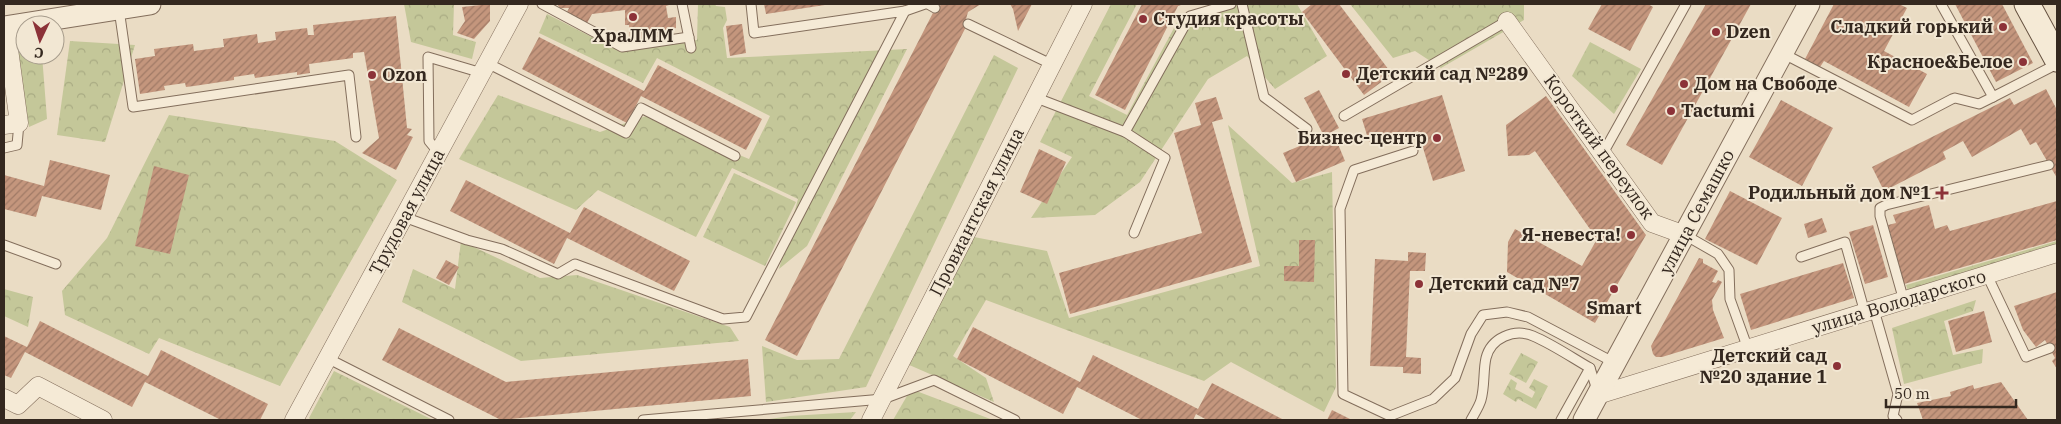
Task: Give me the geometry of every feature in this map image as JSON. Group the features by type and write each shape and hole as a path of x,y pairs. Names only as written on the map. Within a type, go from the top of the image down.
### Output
{"main road":[{"path":"2028,4 2056,56"}],"street":[{"path":"12,124 5,27 150,4"},
{"name":"Трудовая улица","path":"294,420 329,359 519,4"},
{"name":"Провиантская улица","path":"871,420 1083,4"},
{"name":"улица Семашко","path":"1584,420 1809,4"},
{"name":"Короткий переулок","path":"1507,21 1652,223 1684,235"},
{"name":"улица Володарского","path":"1598,395 2057,253"},
{"path":"4,398 18,405 38,386 103,420"}],"lane":[{"path":"542,4 622,47 689,37"},
{"path":"682,4 691,48"},
{"path":"751,4 754,34 905,11 930,5"},
{"path":"1125,132 1190,16 1231,4"},
{"path":"1242,4 1264,97 1307,129"},
{"path":"1602,155 1686,4"},
{"path":"1941,4 1993,97"},
{"path":"119,8 133,107 349,75 356,137"},
{"path":"404,217 467,240 502,250 558,274 575,264 723,319 746,317 905,11"},
{"path":"1344,116 1507,21"},
{"path":"968,24 1051,64"},
{"path":"1782,53 1912,120 1936,106 1955,98 1979,104 2056,56"},
{"path":"439,153 429,141 428,57 484,68 626,133 642,108 735,156"},
{"path":"1034,97 1125,132 1165,158 1134,233"},
{"path":"4,148 17,145 12,124"},
{"path":"1413,151 1354,170 1340,208 1343,394 1390,416 1433,399 1455,378 1471,334 1483,316 1507,312 1528,317 1615,363"},
{"path":"1904,301 1880,216 1880,208 2049,165"},
{"path":"1684,235 1718,254 1729,270 1730,300 1748,348"},
{"path":"1801,257 1845,242 1898,394 1893,416 1897,420"},
{"path":"4,245 56,264"},
{"path":"1987,275 2026,358 2050,348"},
{"path":"1471,420 1481,400 1486,358 1489,350 1494,343 1505,336 1519,333 1532,336 1590,368 1598,395"},
{"path":"329,359 449,420"},
{"path":"1560,420 1590,368"},
{"path":"643,420 883,399 934,380 1015,420"}],"green space":[{"path":"404,4 454,4 453,35 476,42 472,59 411,42"},
{"path":"698,4 715,4 716,6 725,7 727,20 723,28 727,58 907,49 807,246 779,269 798,199 732,168 696,237 598,190 576,210 459,159 498,95 600,132 646,116 749,159 770,116 657,58 643,83 539,33 547,14 619,51 697,40"},
{"path":"1111,4 1137,4 1089,96 1127,115 1181,15 1235,4 1297,4 1327,56 1275,89 1247,56 1208,79 1140,182 1095,215 1031,218 1072,157 1040,142"},
{"path":"1350,4 1524,4 1524,20 1441,68 1415,51 1393,58"},
{"path":"70,41 135,45 105,142 57,135"},
{"path":"1590,42 1641,69 1614,114 1572,76"},
{"path":"994,55 1018,68 866,387 766,402 762,346 797,360 839,359"},
{"path":"19,65 43,65 47,119 29,127"},
{"path":"169,115 335,141 397,180 280,386 159,338 149,354 65,315 62,291 107,238"},
{"path":"1228,125 1292,183 1332,172 1336,387 1324,412 1231,362 1204,381 986,300 953,356 986,378 994,402 907,364 974,237 1047,251 1069,318 1260,266"},
{"path":"734,173 796,202 765,266 703,237"},
{"path":"461,241 540,278 577,275 730,327 739,341 521,361 402,302 413,269 455,289"},
{"path":"2057,241 2057,249 1909,294 1906,285"},
{"path":"4,289 33,297 28,327 4,316"},
{"path":"1976,300 1973,311 1944,321 1953,355 1983,349 1982,363 1904,384 1892,328"},
{"path":"1521,353 1538,362 1526,383 1509,374"},
{"path":"334,371 433,420 311,420 309,418"},
{"path":"1511,379 1517,383 1515,389 1532,398 1535,392 1529,388 1534,379 1548,386 1536,409 1518,399 1516,402 1503,394"},
{"path":"911,389 993,420 893,420"},
{"path":"856,412 850,420 763,420 790,416"}],"building":[{"path":"490,4 490,21 474,39 457,33 465,21 462,7"},
{"path":"557,4 672,4 666,6 668,18 676,17 676,28 668,30 669,35 630,40 629,25 625,25 625,10 592,14 587,23 567,12 569,8 560,8"},
{"path":"764,4 825,4 825,5 766,14"},
{"path":"941,4 981,4 968,12 966,19 969,21 797,356 765,340 937,5 940,6"},
{"path":"1010,4 1032,4 1018,31 1013,9"},
{"path":"1142,4 1184,4 1178,6 1125,110 1095,95"},
{"path":"1312,4 1339,4 1392,74 1364,95 1302,12"},
{"path":"1602,4 1648,4 1653,7 1630,51 1588,29"},
{"name":"Дом на Свободе","path":"1706,4 1751,4 1662,165 1626,145"},
{"path":"1834,4 1899,4 1907,8 1884,51 1927,74 1909,107 1824,61 1820,67 1805,59"},
{"path":"1955,4 2002,4 2033,63 1996,82"},
{"path":"396,16 407,128 412,129 407,135 413,137 396,170 362,153 379,138 364,52 353,53 353,58 309,64 310,73 297,75 297,72 255,78 254,74 234,77 234,80 194,86 186,87 185,83 164,86 165,90 140,94 135,59 155,56 154,49 193,44 194,51 224,47 223,39 257,34 258,43 276,40 275,32 307,28 308,35 314,35 313,25"},
{"path":"742,24 746,53 730,56 726,26"},
{"path":"539,37 644,91 658,65 762,119 746,150 641,96 627,123 522,69"},
{"path":"2046,89 2057,110 2057,178 2036,142 2030,145 2021,129 1972,157 1963,141 1943,152 1946,159 1884,191 1872,167 2010,98 2014,105"},
{"path":"1319,90 1339,128 1324,136 1304,98"},
{"name":"Бизнес-центр","path":"1442,95 1465,171 1433,181 1418,131 1370,145 1362,119"},
{"path":"1546,96 1646,235 1595,323 1507,272 1508,242 1515,229 1582,266 1597,239 1535,151 1529,155 1508,156 1506,125"},
{"path":"1216,97 1223,119 1212,122 1252,262 1070,314 1059,273 1202,233 1174,133 1201,125 1195,103"},
{"path":"1781,100 1833,128 1802,186 1749,157"},
{"path":"1333,132 1345,161 1296,182 1283,153"},
{"path":"1039,149 1066,162 1047,204 1020,192"},
{"path":"50,160 110,175 101,210 42,196 36,217 4,209 4,175 44,186"},
{"path":"154,166 189,175 170,254 135,246"},
{"path":"466,180 570,233 584,207 690,261 674,291 567,238 554,264 450,211"},
{"path":"1730,191 1782,218 1757,265 1705,239"},
{"path":"2057,201 2057,240 1904,284 1888,225 1896,223 1893,215 1929,205 1935,229 1947,225 1950,231"},
{"path":"1822,218 1827,232 1808,238 1804,224"},
{"path":"1873,225 1888,277 1865,284 1849,232"},
{"path":"1299,240 1315,240 1314,282 1284,281 1284,266 1299,266"},
{"path":"1408,252 1426,253 1425,271 1410,271 1406,357 1421,358 1421,374 1403,373 1403,367 1370,366 1375,259 1408,261"},
{"path":"1699,258 1703,259 1703,263 1718,271 1712,282 1716,283 1718,280 1722,282 1712,300 1713,310 1724,338 1662,357 1656,357 1651,346"},
{"path":"446,260 459,267 449,285 436,278"},
{"path":"1843,263 1854,298 1751,330 1740,294"},
{"path":"2057,292 2057,369 2052,361 2055,358 2045,340 2036,347 2023,330 2014,306"},
{"path":"1984,311 1992,342 1956,352 1948,321"},
{"path":"40,321 148,376 161,350 268,404 260,420 221,420 145,382 132,407 25,352 11,378 4,375 4,336 27,347"},
{"path":"973,327 1080,382 1093,355 1198,409 1212,383 1284,420 1207,420 1196,414 1193,420 1142,420 1077,387 1063,414 957,359"},
{"path":"399,328 506,382 748,359 751,396 501,420 382,360"},
{"path":"2001,382 2028,420 1923,420 1917,403 1951,396 1950,392 1973,385 1974,389"},
{"path":"1332,410 1352,420 1327,420"}],"place":[{"name":"ХраЛММ","path":"633,17"},
{"name":"Студия красоты","path":"1143,19"},
{"name":"Сладкий горький","path":"2003,27"},
{"name":"Dzen","path":"1716,32"},
{"name":"Красное&Белое","path":"2023,62"},
{"name":"Детский сад №289","path":"1346,74"},
{"name":"Ozon","path":"372,75"},
{"name":"Дом на Свободе","path":"1684,84"},
{"name":"Tactumi","path":"1671,111"},
{"name":"Бизнес-центр","path":"1437,138"},
{"name":"Родильный дом №1","path":"1942,193"},
{"name":"Я-невеста!","path":"1631,235"},
{"name":"Детский сад №7","path":"1419,284"},
{"name":"Smart","path":"1614,289"},
{"name":"Детский сад №20 здание 1","path":"1837,366"}]}
